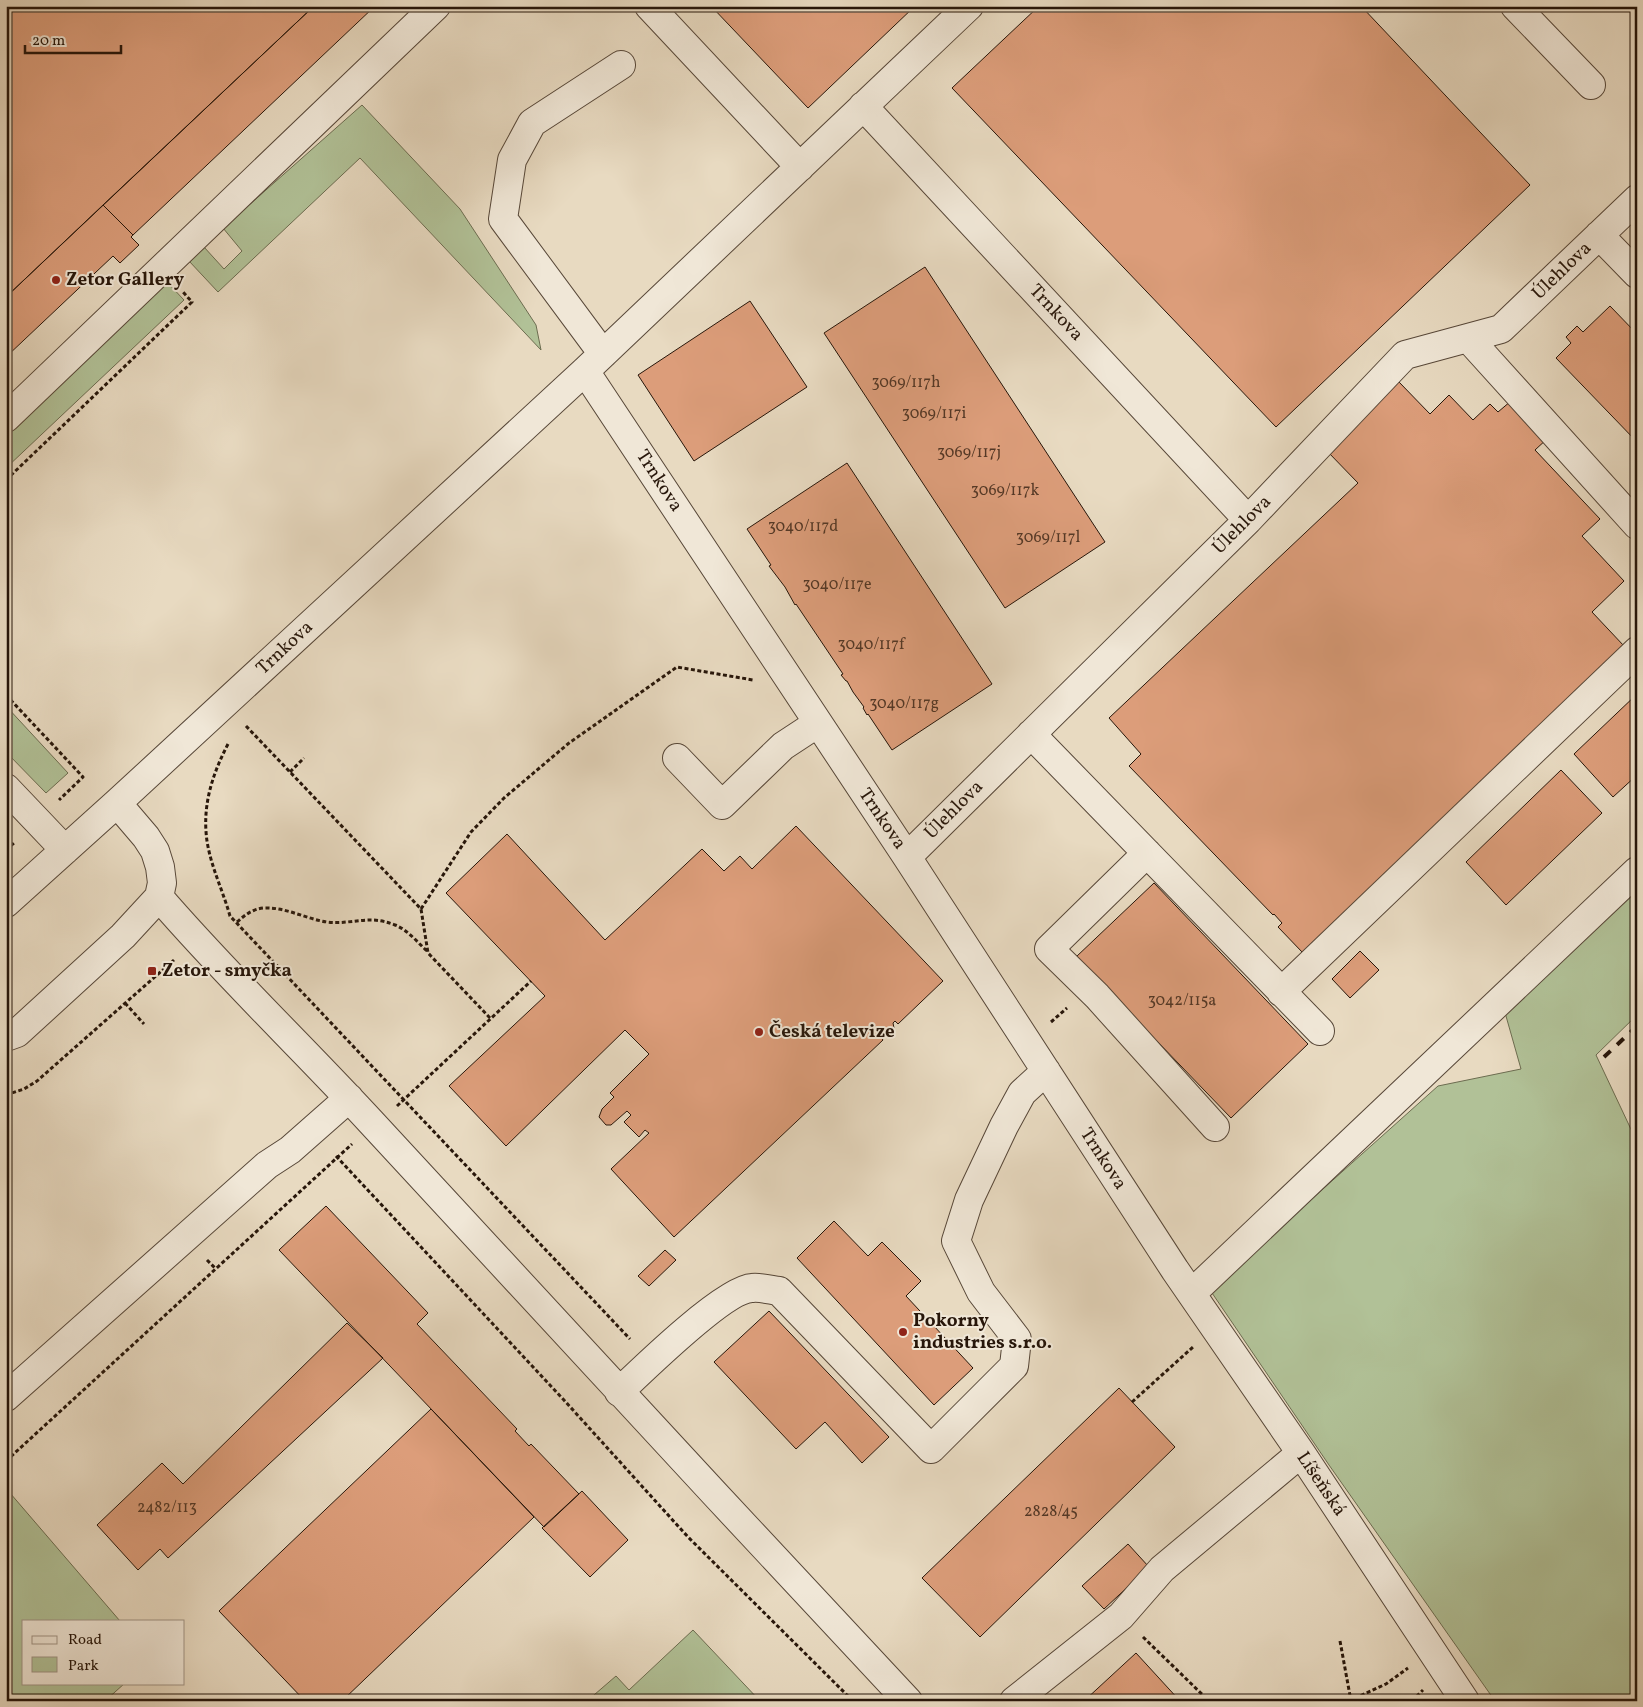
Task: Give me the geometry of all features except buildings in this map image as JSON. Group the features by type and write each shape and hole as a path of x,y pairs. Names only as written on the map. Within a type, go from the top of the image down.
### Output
{"street":[{"path":"6,418 436,6"},
{"path":"649,6 800,167"},
{"name":"Trnkova","path":"6,903 117,803 594,362 968,6"},
{"path":"1515,6 1590,85"},
{"path":"594,362 503,219 512,160 532,123 621,65"},
{"name":"Trnkova","path":"863,106 1248,520"},
{"name":"Úlehlova","path":"907,857 1248,520 1405,356 1501,329 1637,199"},
{"name":"Úlehlova","path":"1599,235 1637,274"},
{"path":"1468,338 1637,525"},
{"name":"Trnkova","path":"594,362 818,723 1175,1270"},
{"path":"1281,992 1637,651"},
{"path":"677,758 722,805 783,746 818,723"},
{"path":"1031,734 1320,1032"},
{"path":"6,788 65,850"},
{"path":"6,1038 17,1033 123,936 159,897 162,883 155,851 146,837 117,803"},
{"path":"1147,853 1049,949 1097,996 1215,1127"},
{"path":"1192,1293 1637,870"},
{"path":"159,897 200,944 348,1098 908,1701"},
{"path":"619,1392 651,1361 726,1299 751,1288 779,1291 931,1449 1014,1366 1017,1339 981,1292 956,1241 969,1200 1004,1126 1022,1093 1046,1071"},
{"path":"6,1397 267,1165 290,1150 348,1098"},
{"name":"Líšeňská","path":"1175,1270 1301,1454 1465,1701"},
{"path":"1014,1701 1121,1616 1162,1569 1301,1454"}],"path":[{"path":"6,480 192,302 162,269"},
{"path":"421,909 471,832 504,798 569,743 677,667 756,681 751,672"},
{"path":"6,695 83,777 6,850"},
{"path":"240,732 246,725 421,909 428,953"},
{"path":"234,738 228,744 209,788 207,823 207,841 230,916 651,1361"},
{"path":"290,772 304,758"},
{"path":"237,922 246,914 262,908 278,909 328,922 369,919 382,920 399,926 428,953 491,1019"},
{"path":"6,1095 24,1089 37,1081 176,959"},
{"path":"6,1461 336,1156 404,1100 531,981"},
{"path":"125,1003 144,1024"},
{"path":"336,1156 563,1399 688,1537 851,1700"},
{"path":"1121,1616 1210,1701"},
{"path":"1340,1641 1351,1701 1386,1684 1412,1665"}],"green space":[{"path":"362,105 460,209 536,325 541,350 360,158 218,292 189,261 204,247 224,269 242,251 223,228"},
{"path":"167,282 184,300 6,468 6,434"},
{"path":"6,706 68,773 46,793 6,752"},
{"path":"1637,883 1637,1015 1596,1055 1637,1142 1637,1701 1495,1701 1329,1465 1210,1290 1438,1086 1521,1069 1504,1009"},
{"path":"10,1493 119,1620 22,1620 22,1684 124,1684 105,1701 6,1701 6,1497"},
{"path":"693,1630 760,1701 587,1701 616,1676 629,1690"}],"railway":[{"path":"1604,1057 1637,1026"}],"place":[{"name":"Zetor Gallery","path":"56,280"},
{"name":"Zetor - smyčka","path":"152,971"},
{"name":"Česká televize","path":"759,1032"},
{"name":"Pokorny industries s.r.o.","path":"903,1332"}]}
